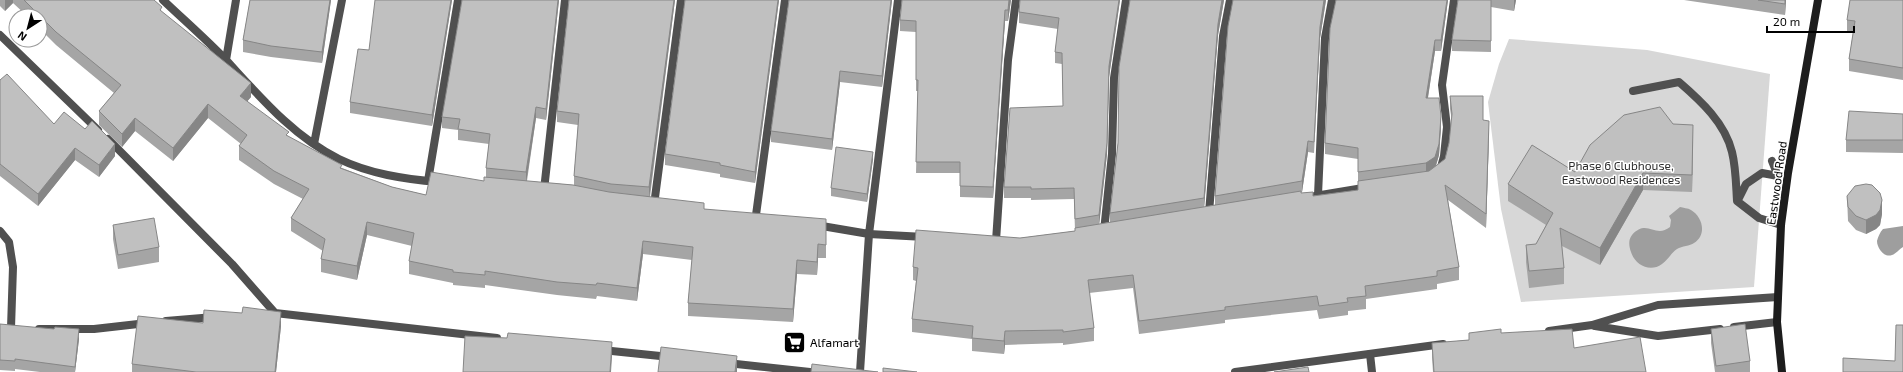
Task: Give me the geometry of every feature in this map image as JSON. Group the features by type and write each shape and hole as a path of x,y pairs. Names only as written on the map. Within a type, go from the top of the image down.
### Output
{"main road":[{"name":"Eastwood Road","path":"1782,372 1777,322 1781,225 1788,173 1818,0"}],"street":[{"path":"163,0 226,60 268,107 314,144 339,159 388,176 451,183"},
{"path":"226,60 236,0"},
{"path":"314,144 342,0"},
{"path":"428,181 458,0"},
{"path":"544,190 565,0"},
{"path":"654,205 681,0"},
{"path":"756,215 785,0"},
{"path":"860,372 869,234 898,0"},
{"path":"995,241 1008,60 1016,0"},
{"path":"1104,231 1112,154 1114,78 1126,0"},
{"path":"1209,213 1223,36 1230,0"},
{"path":"1318,195 1325,38 1332,0"},
{"path":"1434,175 1440,172 1444,156 1446,127 1442,85 1454,0"},
{"path":"0,35 120,152 226,259 271,313 504,339"},
{"path":"1633,91 1679,82 1704,104 1724,133 1732,152 1737,201 1759,218 1781,225"},
{"path":"1737,201 1746,184 1762,173 1778,176 1772,161"},
{"path":"1302,198 1381,185"},
{"path":"809,224 869,234 932,237"},
{"path":"0,231 9,242 13,267 15,328 0,328"},
{"path":"1539,332 1592,325 1658,305 1778,297"},
{"path":"34,329 94,329 222,317"},
{"path":"1592,325 1658,336 1777,322"},
{"path":"1235,372 1454,343"},
{"path":"591,349 678,358"},
{"path":"1370,354 1372,372"},
{"path":"716,362 810,372"}],"green space":[{"name":"Phase 6 Clubhouse, Eastwood Residences","path":"1509,39 1647,50 1770,74 1754,287 1521,302 1501,209 1488,102 1499,64"}],"shaded area":[{"path":"1680,207 1690,209 1701,221 1702,231 1698,240 1692,244 1677,249 1657,267 1648,268 1639,264 1633,257 1630,250 1629,241 1632,235 1637,230 1642,228 1660,231 1665,230 1670,227 1671,220 1669,216"},
{"path":"1903,226 1903,247 1895,254 1889,256 1884,254 1877,244 1877,239 1883,229"}],"building":[{"path":"24,0 154,0 162,7 160,10 251,83 240,96 289,132 286,135 342,165 340,168 392,187 426,195 431,172 484,181 484,177 573,185 609,192 704,203 704,209 826,219 826,245 818,244 817,262 797,260 793,309 688,303 693,247 643,241 637,288 597,283 596,285 557,282 485,271 485,275 453,272 453,270 409,261 414,233 367,222 357,266 321,259 325,239 291,218 309,189 274,171 239,146 247,135 208,104 173,148 135,118 122,134 99,111 121,85 48,24 48,8 32,8"},
{"path":"250,0 330,0 322,52 271,46 243,40"},
{"path":"375,0 451,0 432,115 350,102 358,49 369,50"},
{"path":"462,0 558,0 546,109 536,107 526,172 486,168 490,134 458,129 460,119 442,117"},
{"path":"569,0 674,0 649,187 611,184 574,176 579,114 557,111"},
{"path":"685,0 778,0 755,172 720,165 720,163 665,154"},
{"path":"789,0 891,0 882,76 840,71 832,139 771,131"},
{"path":"902,0 1009,0 1008,10 1005,10 993,187 960,186 960,162 916,162 918,80 916,80 916,21 900,20"},
{"path":"1020,0 1119,0 1109,66 1107,143 1099,215 1075,219 1074,188 1031,189 1031,187 1004,187 1010,108 1063,106 1062,53 1055,52 1059,18 1019,12"},
{"path":"1130,0 1222,0 1218,24 1204,198 1110,213 1118,143 1119,67"},
{"path":"1233,0 1324,0 1320,27 1314,142 1308,141 1302,181 1215,196 1228,26"},
{"path":"1336,0 1447,0 1441,40 1435,40 1426,98 1439,98 1441,116 1439,144 1435,157 1426,163 1358,172 1358,148 1325,143 1330,28"},
{"path":"1458,0 1491,0 1491,41 1452,40"},
{"path":"1758,0 1785,0 1785,4"},
{"path":"1850,0 1903,0 1903,68 1849,59 1855,21 1847,20"},
{"path":"7,74 54,124 64,112 85,129 92,121 115,144 99,165 75,148 38,194 0,164 0,80"},
{"path":"1450,96 1483,96 1483,120 1489,121 1486,214 1445,185 1459,267 1437,271 1437,276 1365,286 1366,296 1347,298 1348,302 1319,306 1317,296 1225,307 1225,310 1139,321 1133,275 1088,280 1094,328 1063,332 1063,330 1005,331 1004,341 972,338 973,326 912,319 918,268 913,267 916,230 1020,238 1075,231 1075,228 1301,191 1301,193 1313,192 1313,196 1358,190 1358,181 1429,171 1445,159 1449,143 1452,114"},
{"path":"1660,107 1673,124 1693,125 1692,175 1643,173 1600,248 1560,228 1564,268 1529,271 1526,245 1536,244 1553,213 1508,184 1532,145 1575,172 1590,145 1624,115"},
{"path":"1849,111 1903,114 1903,140 1846,140"},
{"path":"836,147 873,152 867,194 831,188"},
{"path":"1866,184 1872,185 1880,193 1882,200 1880,210 1876,215 1866,220 1856,216 1848,207 1847,196 1855,186"},
{"path":"154,218 159,247 118,255 113,225"},
{"path":"243,307 281,312 275,372 196,372 132,364 138,316 203,323 204,310 242,313"},
{"path":"0,324 54,329 55,327 79,329 75,367 15,359 15,361 0,360"},
{"path":"1745,324 1750,361 1716,366 1711,329"},
{"path":"1896,325 1903,325 1903,372 1843,372 1843,358 1895,361"},
{"path":"1501,329 1501,333 1572,329 1574,348 1640,337 1646,372 1434,372 1432,343 1469,340 1469,333"},
{"path":"508,333 612,342 610,372 463,372 465,336 507,338"},
{"path":"661,347 737,356 735,372 658,372"},
{"path":"812,364 878,372 811,372"},
{"path":"1308,367 1309,372 1274,372"},
{"path":"883,368 917,372 883,372"}],"place":[{"name":"Alfamart","path":"794,342"}]}
